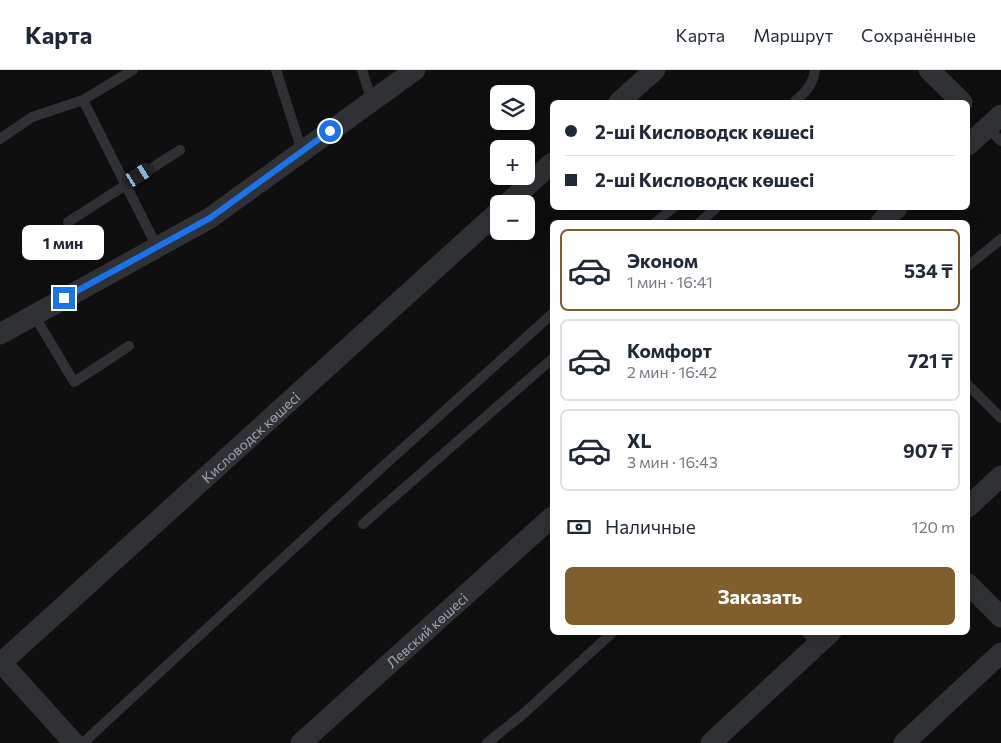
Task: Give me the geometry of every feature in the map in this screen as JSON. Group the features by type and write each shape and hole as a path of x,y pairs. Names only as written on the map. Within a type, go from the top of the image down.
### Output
{"street":[{"path":"0,334 210,218 415,70"},
{"path":"621,100 655,70"},
{"path":"929,70 960,100"},
{"path":"970,109 996,127 970,144"},
{"path":"517,195 550,165"},
{"path":"883,220 895,210"},
{"name":"Кисловодск көшесі","path":"70,741 1,662 490,219"},
{"path":"970,505 1001,476"},
{"name":"Левский көшесі","path":"301,743 550,519"},
{"path":"970,586 1001,617"},
{"path":"710,743 818,636"},
{"path":"904,743 1001,653"}],"lane":[{"path":"0,139 32,117 82,100 133,70"},
{"path":"276,70 302,151"},
{"path":"362,70 372,101"},
{"path":"796,100 804,94 813,80 815,70"},
{"path":"82,100 158,247"},
{"path":"68,222 180,150"},
{"path":"658,220 671,210"},
{"path":"702,220 714,210"},
{"path":"970,264 1001,239"},
{"path":"34,315 74,382 129,346"},
{"path":"70,741 336,508 550,316"},
{"path":"363,524 550,361"},
{"path":"970,387 1001,418"},
{"path":"487,743 522,715 610,635"}],"route":[{"path":"64,298 210,218 330,131"}]}
